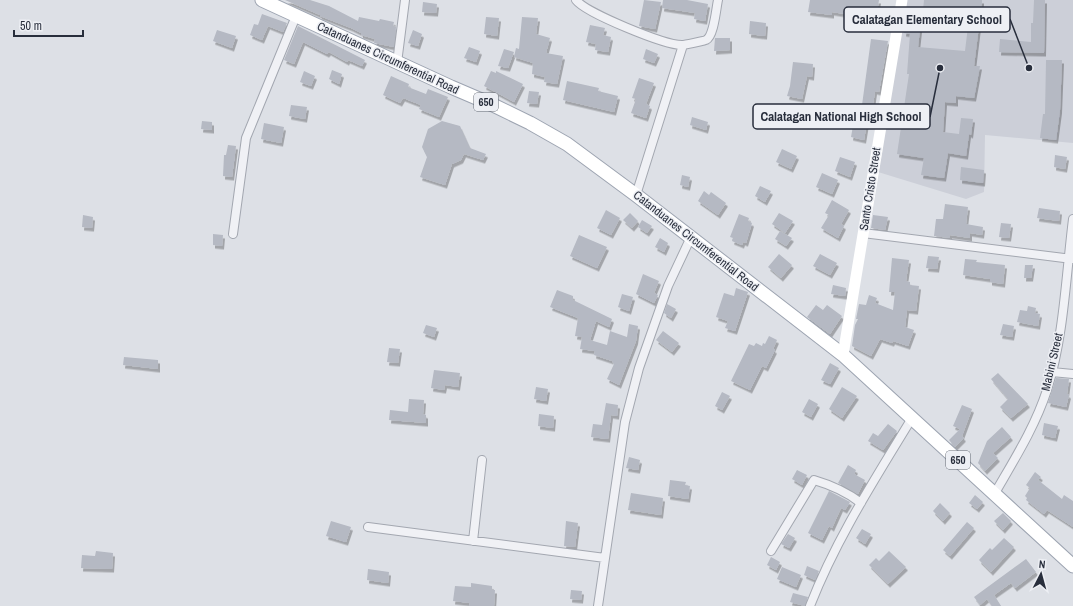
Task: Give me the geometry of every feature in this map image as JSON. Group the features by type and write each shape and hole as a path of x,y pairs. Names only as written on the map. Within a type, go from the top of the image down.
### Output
{"main road":[{"name":"Catanduanes Circumferential Road","path":"262,0 397,63 493,105 536,126 567,144 636,195 843,355 1073,566"}],"street":[{"path":"397,63 405,0"},
{"path":"576,0 598,15 642,34 683,45 706,40 711,34 718,0"},
{"name":"Santo Cristo Street","path":"843,355 902,0"},
{"path":"233,234 246,138 296,16"},
{"path":"636,195 683,45"},
{"name":"Mabini Street","path":"995,493 1037,416 1052,372 1071,259 1073,219"},
{"path":"863,233 1071,259"},
{"path":"598,606 625,422 639,368 668,286 690,237"},
{"path":"1052,372 1073,374"},
{"path":"810,606 819,583 839,542 912,418"},
{"path":"473,541 482,460"},
{"path":"771,551 814,480 829,484 861,503"},
{"path":"368,527 605,558"}],"shaded area":[{"path":"905,0 1073,0 1073,143 985,135 984,192 966,199 878,172"}],"building":[{"path":"285,0 310,0 329,6 358,21 359,17 394,22 393,26 396,27 394,47 374,43 375,39 361,35 361,33 351,28"},
{"path":"644,0 661,2 655,29 639,26"},
{"path":"663,0 687,0 708,4 705,21 694,19 695,13 662,8"},
{"path":"810,0 879,0 876,19 832,12 832,15 808,12"},
{"path":"924,0 982,0 974,66 980,66 974,98 956,96 956,103 945,102 943,132 959,134 961,118 973,119 971,135 969,134 966,156 948,153 944,178 921,175 924,158 897,154 909,74 907,74 910,34 904,33 906,18 921,20 918,47 965,51 969,18 923,10"},
{"path":"1034,0 1045,0 1044,53 999,52 1000,39 1031,42 1031,23 1033,23"},
{"path":"423,2 437,4 436,13 422,12"},
{"path":"262,14 287,23 283,32 268,26 262,40 250,35 254,24 258,25"},
{"path":"486,17 499,18 497,36 484,34"},
{"path":"522,17 538,18 536,34 550,38 546,53 563,56 557,84 544,82 545,77 532,74 533,63 514,57 516,48 519,49"},
{"path":"750,21 766,23 765,36 749,34"},
{"path":"590,25 605,28 603,35 611,37 608,52 595,50 596,44 586,42"},
{"path":"298,26 365,60 362,66 348,60 347,62 329,52 327,54 303,42 294,64 284,60"},
{"path":"217,30 236,36 232,48 213,41"},
{"path":"413,30 422,34 418,46 408,43"},
{"path":"715,38 730,38 730,50 714,51"},
{"path":"871,39 888,41 879,92 875,91 871,119 863,118 865,106 862,105"},
{"path":"469,47 480,51 476,62 464,58"},
{"path":"504,49 514,52 508,68 498,66"},
{"path":"646,49 658,54 654,63 643,59"},
{"path":"1046,60 1062,60 1060,110 1056,140 1040,138 1043,114 1045,114"},
{"path":"793,62 813,64 812,77 807,76 802,99 787,96 790,86"},
{"path":"332,70 342,74 339,84 329,79"},
{"path":"304,71 315,76 311,86 300,82"},
{"path":"491,71 496,73 496,71 523,84 514,102 484,86"},
{"path":"391,76 409,84 408,87 426,94 428,89 448,97 439,117 419,109 421,105 403,98 400,103 383,95"},
{"path":"639,78 654,83 646,104 650,106 646,118 631,113 636,99 632,98"},
{"path":"567,81 599,88 598,91 618,96 614,112 563,100"},
{"path":"529,91 539,92 537,104 527,103"},
{"path":"291,105 307,107 305,119 289,116"},
{"path":"692,117 708,122 706,130 690,125"},
{"path":"854,120 867,122 864,140 851,137"},
{"path":"202,121 212,122 212,130 201,129"},
{"path":"442,121 460,126 470,148 486,154 483,160 464,154 461,160 452,164 445,185 420,177 427,157 422,147 428,129"},
{"path":"264,123 284,127 281,143 261,139"},
{"path":"228,145 236,146 232,177 223,176 224,155 226,155"},
{"path":"782,149 797,156 791,169 776,162"},
{"path":"1055,155 1067,157 1065,169 1054,167"},
{"path":"840,157 855,162 850,177 835,171"},
{"path":"961,167 984,170 983,183 960,180"},
{"path":"822,173 838,180 832,194 816,187"},
{"path":"682,175 690,177 688,187 680,185"},
{"path":"760,186 771,191 765,202 755,196"},
{"path":"704,191 709,195 711,192 726,203 718,215 698,201"},
{"path":"832,200 849,210 841,224 844,226 838,238 821,228 829,215 825,213"},
{"path":"945,204 968,207 966,224 983,227 982,235 970,233 970,238 950,235 950,238 934,236 936,219 943,219"},
{"path":"1039,208 1060,211 1059,221 1037,218"},
{"path":"606,210 620,218 611,235 597,228"},
{"path":"630,213 638,221 632,228 623,220"},
{"path":"779,213 793,221 785,233 772,224"},
{"path":"739,214 749,218 748,221 752,223 746,243 743,242 742,245 732,241 733,238 730,237"},
{"path":"83,215 93,217 92,228 82,227"},
{"path":"873,215 888,217 885,230 871,228"},
{"path":"642,220 652,226 647,233 638,227"},
{"path":"1001,223 1011,224 1009,238 999,237"},
{"path":"780,231 792,238 786,246 775,239"},
{"path":"213,234 223,235 222,246 213,245"},
{"path":"579,235 607,247 597,268 570,256"},
{"path":"660,238 668,243 664,252 655,247"},
{"path":"779,254 792,265 781,278 768,267"},
{"path":"820,254 837,263 830,275 813,266"},
{"path":"928,256 939,257 937,269 926,268"},
{"path":"892,258 909,260 906,281 910,282 910,285 919,286 916,311 907,310 905,327 914,330 908,346 893,341 892,343 880,339 871,356 852,346 855,325 858,319 856,319 859,304 866,305 869,295 877,298 875,303 893,310 895,292 889,292"},
{"path":"965,259 977,260 976,262 1005,265 1003,284 990,282 990,279 963,275"},
{"path":"1025,265 1033,265 1031,278 1024,278"},
{"path":"643,274 659,281 654,293 658,295 654,303 636,294"},
{"path":"833,285 846,288 845,296 831,294"},
{"path":"736,288 748,292 735,331 725,328 728,321 716,317 724,293 734,296"},
{"path":"557,290 573,296 573,300 612,319 609,327 596,321 590,340 607,345 610,331 627,337 629,324 638,326 636,341 619,385 607,379 614,364 612,361 594,355 595,351 580,349 582,337 575,336 578,318 550,307"},
{"path":"622,294 633,297 629,311 618,307"},
{"path":"667,304 676,309 671,318 664,313"},
{"path":"816,305 823,310 827,305 842,316 830,334 807,317"},
{"path":"1028,306 1036,308 1035,313 1040,314 1038,326 1017,322 1020,310 1027,311"},
{"path":"1003,324 1014,326 1012,337 1000,335"},
{"path":"426,325 437,328 434,337 423,333"},
{"path":"663,331 679,343 672,352 656,340"},
{"path":"769,336 777,340 773,349 775,350 766,368 762,366 750,390 731,381 749,344 754,346 756,343 762,346 763,343 765,344"},
{"path":"389,348 400,349 398,363 387,362"},
{"path":"124,357 158,360 158,369 123,365"},
{"path":"830,363 839,368 830,384 821,380"},
{"path":"434,370 460,373 458,387 445,385 444,390 431,388"},
{"path":"998,373 1028,404 1011,418 1000,407 1008,399 991,379"},
{"path":"1056,378 1069,379 1067,394 1069,395 1066,407 1048,403"},
{"path":"536,387 548,389 546,401 534,399"},
{"path":"842,387 857,396 842,418 829,409"},
{"path":"722,392 730,396 722,410 715,406"},
{"path":"409,399 424,400 423,414 426,415 426,423 389,420 390,410 408,412"},
{"path":"809,399 818,404 811,417 802,412"},
{"path":"606,403 618,405 617,416 611,415 608,439 591,437 593,424 602,425"},
{"path":"962,405 972,409 962,436 964,438 955,447 949,440 960,429 953,426"},
{"path":"539,414 554,416 553,428 538,426"},
{"path":"1044,423 1058,426 1055,438 1042,435"},
{"path":"888,424 897,431 883,450 868,441 873,433 878,436"},
{"path":"1002,427 1011,437 993,453 998,458 985,471 978,463 987,441"},
{"path":"629,457 640,460 638,470 626,468"},
{"path":"848,465 856,470 854,474 865,480 858,494 838,483"},
{"path":"797,470 807,475 802,485 792,479"},
{"path":"1035,472 1041,477 1038,480 1062,499 1064,495 1073,501 1073,527 1047,510 1044,514 1026,500 1027,498 1025,496 1030,488 1026,485"},
{"path":"670,480 686,482 685,485 690,486 688,499 668,496"},
{"path":"829,491 850,502 845,510 841,508 832,528 829,526 822,540 808,533"},
{"path":"631,493 663,498 661,515 628,510"},
{"path":"975,495 983,502 977,509 969,503"},
{"path":"940,503 950,513 943,521 933,511"},
{"path":"1003,513 1011,521 1003,530 994,521"},
{"path":"331,521 351,527 346,542 326,536"},
{"path":"566,521 578,523 575,547 564,546"},
{"path":"967,522 974,528 950,556 943,550"},
{"path":"862,529 871,534 865,544 856,538"},
{"path":"788,534 795,538 789,548 781,544"},
{"path":"1004,538 1014,547 991,572 979,560 990,548 992,550"},
{"path":"96,551 113,553 112,569 81,568 82,555 95,556"},
{"path":"889,551 906,567 888,584 869,565 876,558 879,561"},
{"path":"771,557 780,562 776,570 767,565"},
{"path":"1026,559 1036,572 1015,588 1011,583 994,595 1001,606 992,606 987,599 980,605 974,597"},
{"path":"807,566 819,571 815,580 804,575"},
{"path":"782,567 801,575 796,587 777,579"},
{"path":"368,569 389,572 388,583 367,580"},
{"path":"471,583 492,586 492,590 495,590 494,606 469,606 470,603 453,601 455,586 471,587"},
{"path":"571,590 582,591 581,600 570,599"},
{"path":"793,593 808,597 805,606 790,602"}],"place":[{"name":"Calatagan National High School","path":"940,68"},
{"name":"Calatagan Elementary School","path":"1029,68"}]}
